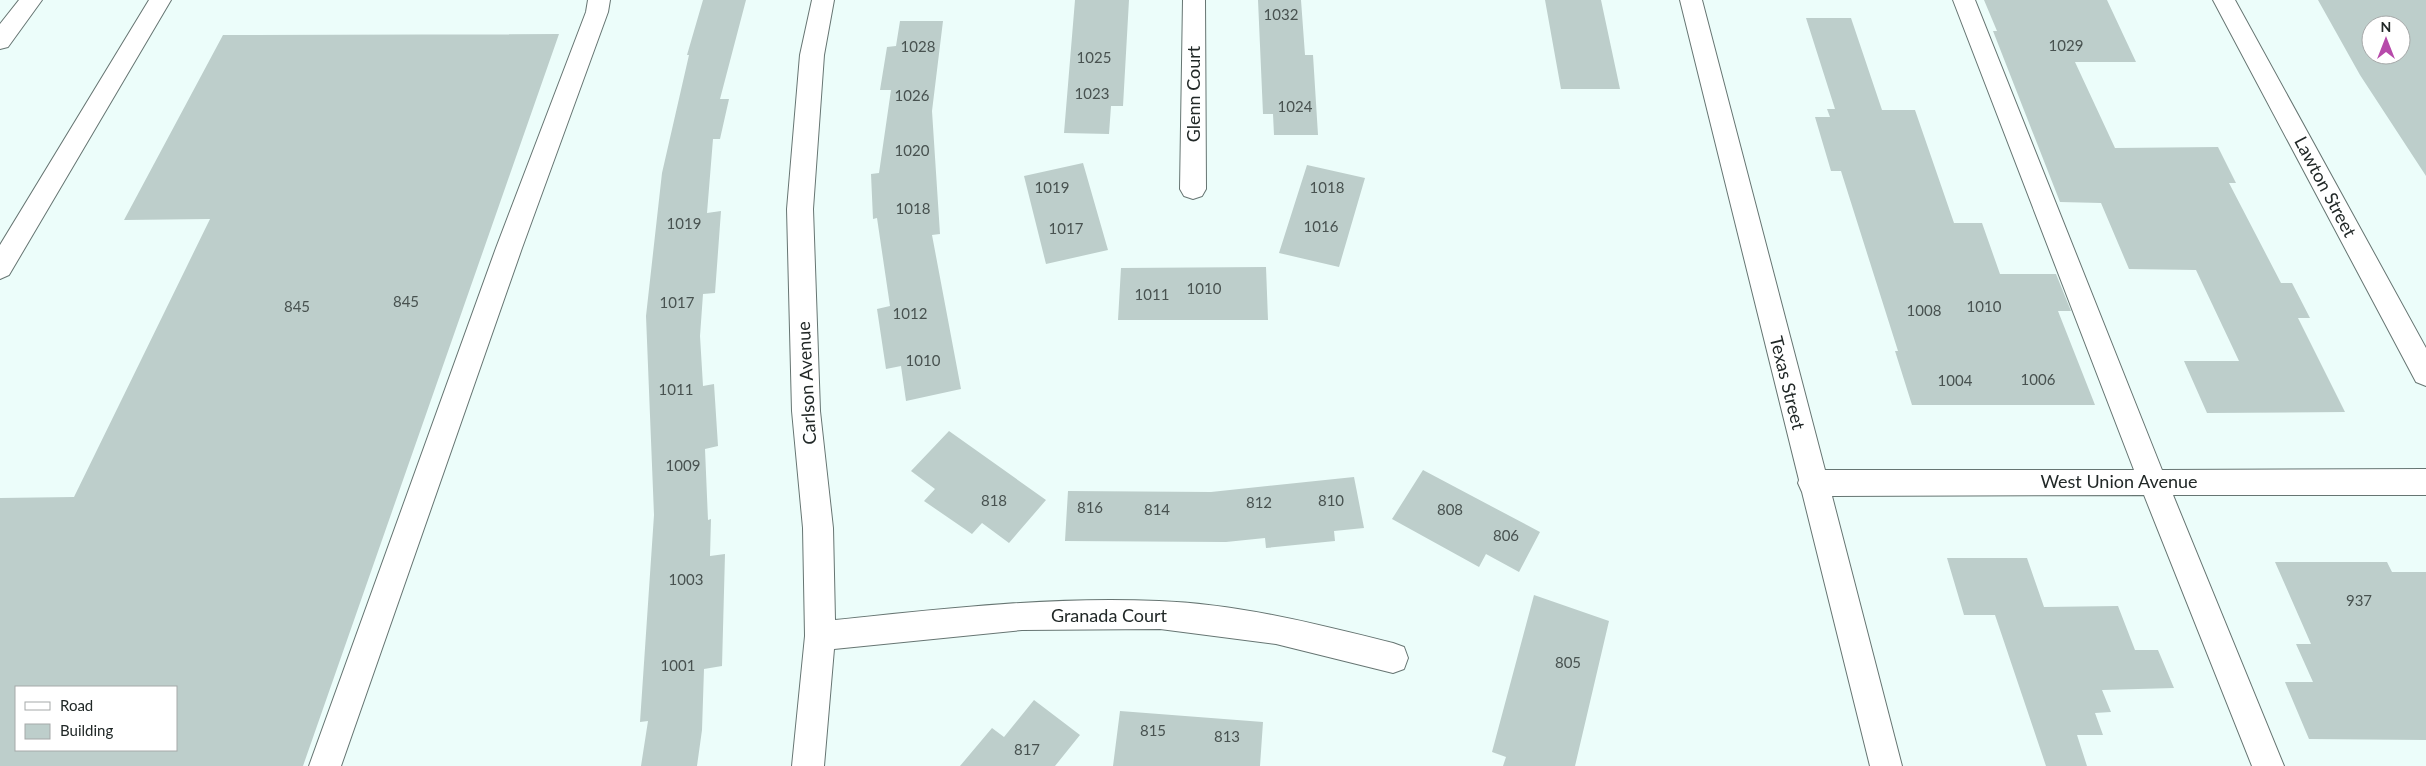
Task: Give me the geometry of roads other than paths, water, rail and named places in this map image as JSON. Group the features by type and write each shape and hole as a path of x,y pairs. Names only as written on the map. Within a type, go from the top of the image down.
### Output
{"street":[{"path":"0,41 30,0"},
{"path":"0,268 160,0"},
{"path":"325,766 509,248 597,12 599,0"},
{"name":"Carlson Avenue","path":"808,766 820,636 818,528 806,411 800,209 812,55 823,0"},
{"name":"Glenn Court","path":"1193,189 1194,0"},
{"name":"Texas Street","path":"1691,0 1812,483 1886,766"},
{"path":"1964,0 2153,482 2268,766"},
{"name":"Lawton Street","path":"2224,0 2426,374"},
{"name":"West Union Avenue","path":"1812,483 2426,482"},
{"name":"Granada Court","path":"820,636 1022,616 1160,615 1276,629 1393,658"}]}
